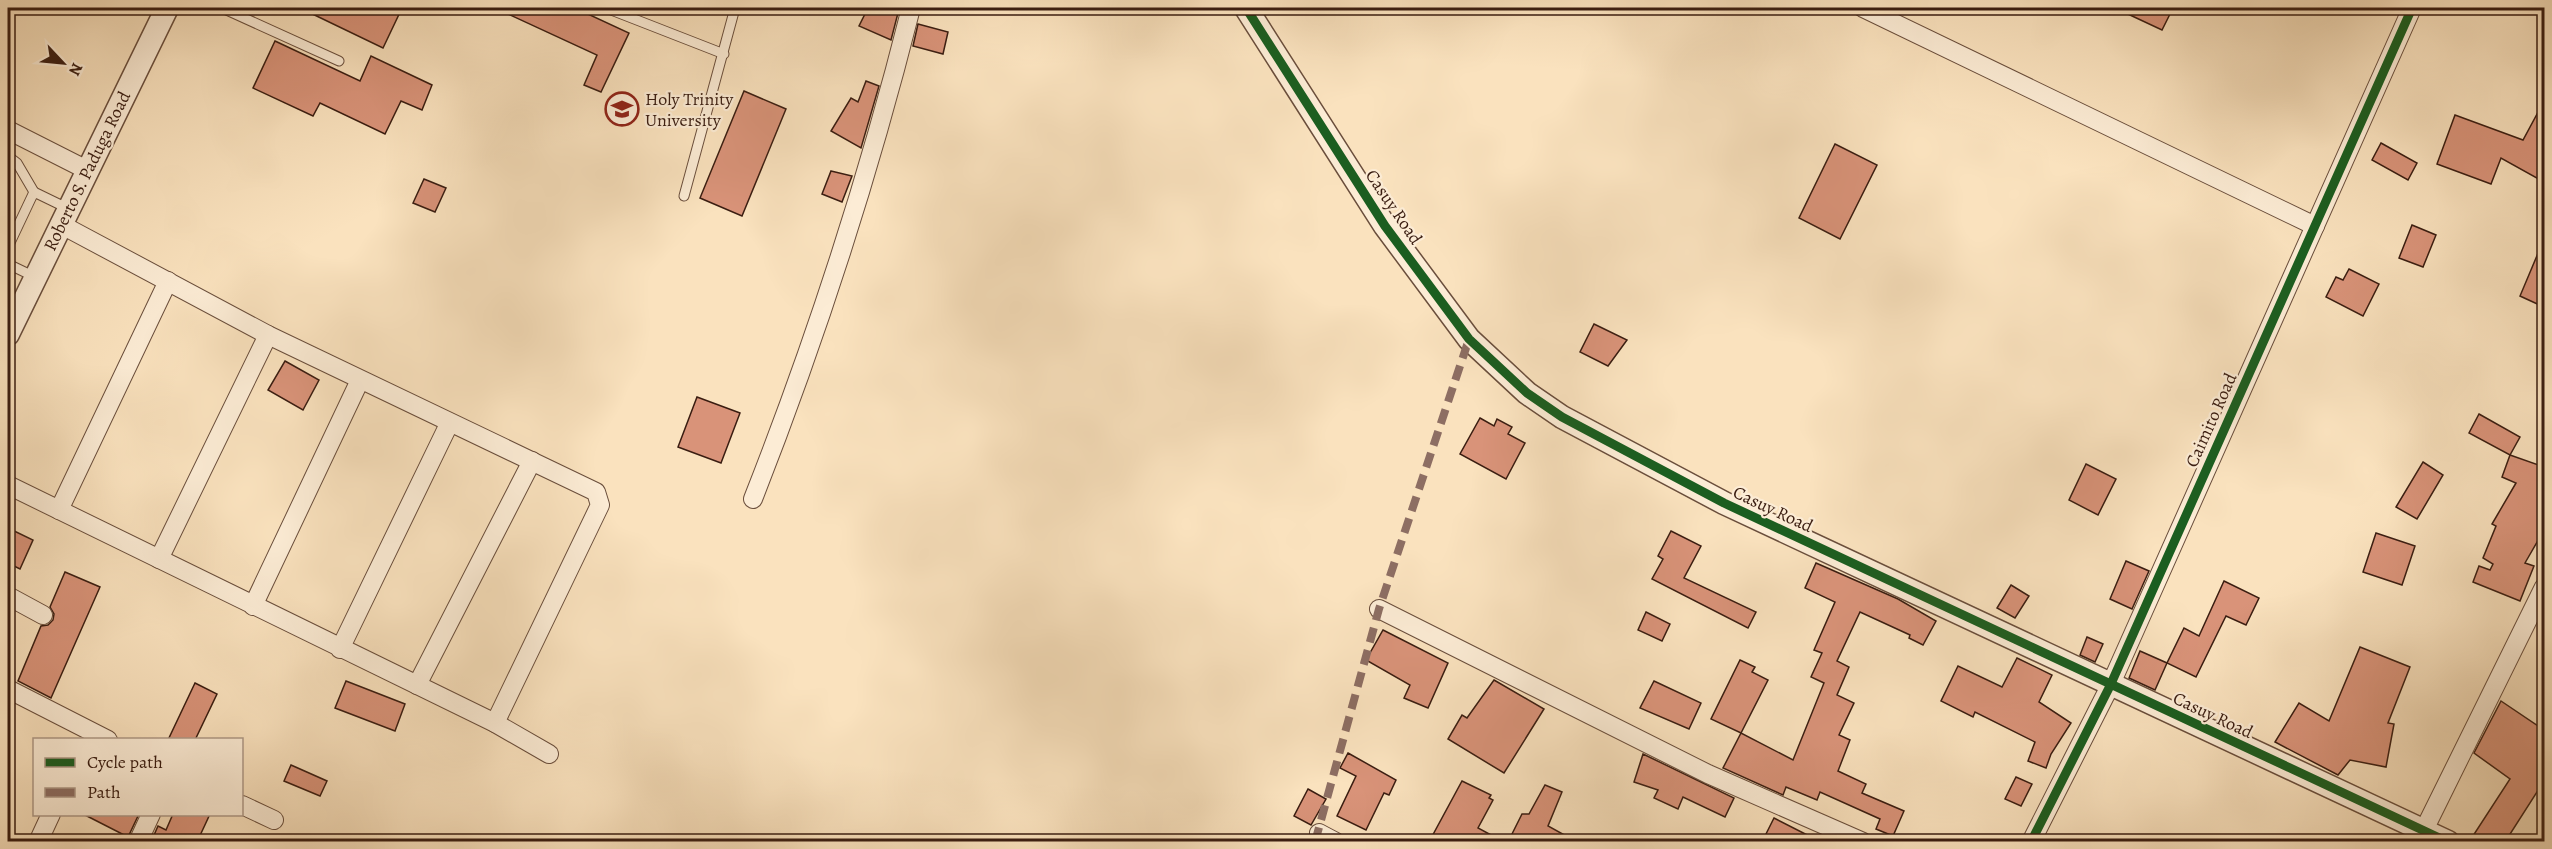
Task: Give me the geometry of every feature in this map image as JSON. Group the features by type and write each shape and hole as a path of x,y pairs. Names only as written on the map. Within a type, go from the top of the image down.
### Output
{"street":[{"name":"Roberto S. Paduga Road","path":"8,334 167,8"},
{"path":"753,500 820,319 889,93 911,8"},
{"name":"Casuy Road","path":"1246,8 1385,226 1469,339 1527,393 1562,417 1724,503 2110,686 2448,842"},
{"path":"1863,8 2315,226"},
{"name":"Caimito Road","path":"2031,842 2110,686 2412,8"},
{"path":"8,130 87,170"},
{"path":"64,216 168,281 268,335 449,424 596,492 600,505 495,723"},
{"path":"59,510 168,281"},
{"path":"159,559 268,335"},
{"path":"253,606 360,380"},
{"path":"340,649 449,424"},
{"path":"417,685 532,461"},
{"path":"8,485 495,723 549,754"},
{"path":"2424,830 2544,587"},
{"path":"8,596 43,615"},
{"path":"1379,609 1708,774 1863,842"},
{"path":"8,689 89,735"},
{"path":"243,805 274,820"},
{"path":"38,842 50,816"},
{"path":"138,842 150,816"},
{"path":"1319,833 1336,842"}],"lane":[{"path":"222,8 339,61"},
{"path":"606,8 724,54"},
{"path":"684,196 735,8"},
{"path":"8,156 17,163 34,192 64,216"},
{"path":"8,247 34,192"},
{"path":"8,264 35,277"}],"building":[{"path":"300,8 402,8 383,48"},
{"path":"495,8 575,8 629,33 601,92 584,85 597,55"},
{"path":"868,8 886,8 898,13 891,40 859,26"},
{"path":"2115,8 2173,8 2162,30"},
{"path":"918,24 948,32 943,54 913,46"},
{"path":"275,41 360,81 371,56 432,85 422,110 401,101 385,134 320,103 313,116 253,88"},
{"path":"866,81 879,86 861,148 831,131 851,98 858,102"},
{"path":"744,91 786,109 742,216 700,198"},
{"path":"2544,101 2544,182 2501,158 2491,184 2437,164 2455,115 2523,140"},
{"path":"2381,143 2417,163 2408,180 2372,160"},
{"path":"1835,144 1877,165 1840,239 1799,218"},
{"path":"831,171 852,176 842,202 822,194"},
{"path":"424,179 446,188 435,212 413,203"},
{"path":"2412,225 2436,235 2423,267 2399,258"},
{"path":"2544,239 2544,307 2520,296"},
{"path":"2349,269 2379,284 2363,316 2326,297 2336,277 2343,280"},
{"path":"1594,324 1627,340 1608,366 1580,352"},
{"path":"285,361 319,380 303,410 268,390"},
{"path":"697,397 740,413 721,463 678,447"},
{"path":"2479,414 2520,437 2510,455 2469,433"},
{"path":"1480,418 1494,426 1497,419 1512,427 1508,434 1525,443 1506,479 1460,454"},
{"path":"2510,455 2544,467 2544,530 2525,563 2534,566 2520,601 2473,582 2479,566 2490,570 2493,564 2483,558 2496,526 2492,524 2516,483 2502,477"},
{"path":"2423,462 2443,475 2417,519 2396,507"},
{"path":"2086,464 2116,479 2098,515 2069,500"},
{"path":"8,528 33,540 20,569 8,563"},
{"path":"1671,531 1701,546 1684,578 1756,612 1748,628 1652,579 1663,559 1658,556"},
{"path":"2376,533 2415,546 2402,585 2363,572"},
{"path":"2126,561 2149,571 2132,609 2110,599"},
{"path":"1816,563 1898,599 1936,621 1923,645 1909,638 1910,635 1860,612 1837,661 1849,667 1837,695 1854,703 1839,735 1850,740 1838,771 1866,784 1862,793 1904,811 1893,836 1876,829 1880,819 1820,792 1817,800 1786,787 1783,795 1723,768 1741,733 1793,760 1824,683 1811,677 1822,653 1814,650 1835,602 1805,588"},
{"path":"65,572 100,587 51,698 18,681 41,626 48,625 53,620 54,614 50,607"},
{"path":"2224,581 2259,598 2246,625 2226,616 2196,677 2167,663 2184,628 2199,636"},
{"path":"2011,585 2029,596 2015,618 1997,608"},
{"path":"1646,612 1670,624 1662,641 1638,630"},
{"path":"1383,630 1448,663 1428,708 1404,698 1410,685 1366,660"},
{"path":"2087,637 2103,644 2095,662 2080,655"},
{"path":"2360,647 2410,667 2388,723 2394,724 2386,767 2350,760 2338,775 2275,742 2299,703 2329,721"},
{"path":"2140,651 2167,663 2155,690 2129,678"},
{"path":"2017,658 2052,675 2039,702 2071,723 2051,754 2046,768 2028,761 2035,742 1975,712 1973,717 1941,701 1958,666 2002,687"},
{"path":"1740,660 1755,667 1752,672 1768,680 1741,733 1711,719"},
{"path":"1494,680 1544,709 1504,773 1448,739 1462,715 1467,718"},
{"path":"346,681 405,704 395,731 335,708"},
{"path":"1654,681 1701,703 1689,729 1640,708"},
{"path":"195,683 217,694 196,738 169,738"},
{"path":"2501,701 2544,730 2544,781 2505,842 2469,842 2510,779 2474,753"},
{"path":"1348,753 1396,780 1389,795 1384,793 1366,830 1337,816 1356,776 1340,768"},
{"path":"1643,754 1734,798 1725,817 1683,797 1678,809 1654,798 1658,790 1634,782"},
{"path":"291,765 327,781 320,796 284,781"},
{"path":"2016,777 2032,784 2021,806 2005,799"},
{"path":"1462,781 1491,795 1489,798 1493,800 1478,828 1504,842 1429,842"},
{"path":"1545,785 1562,792 1548,826 1577,842 1508,842 1522,814 1529,814"},
{"path":"1308,789 1326,799 1311,825 1294,816"},
{"path":"87,816 138,816 128,837"},
{"path":"172,816 209,816 197,842 151,842 158,826 166,830"},
{"path":"1774,818 1821,842 1762,842"}],"marked path":[{"path":"1315,842 1379,609 1469,339"}],"cycle path":[{"path":"1246,8 1385,226 1469,339 1527,393 1562,417 1724,503 2448,842"},
{"path":"2031,842 2110,686 2412,8"}],"place":[{"name":"Holy Trinity University","path":"622,109"}]}
